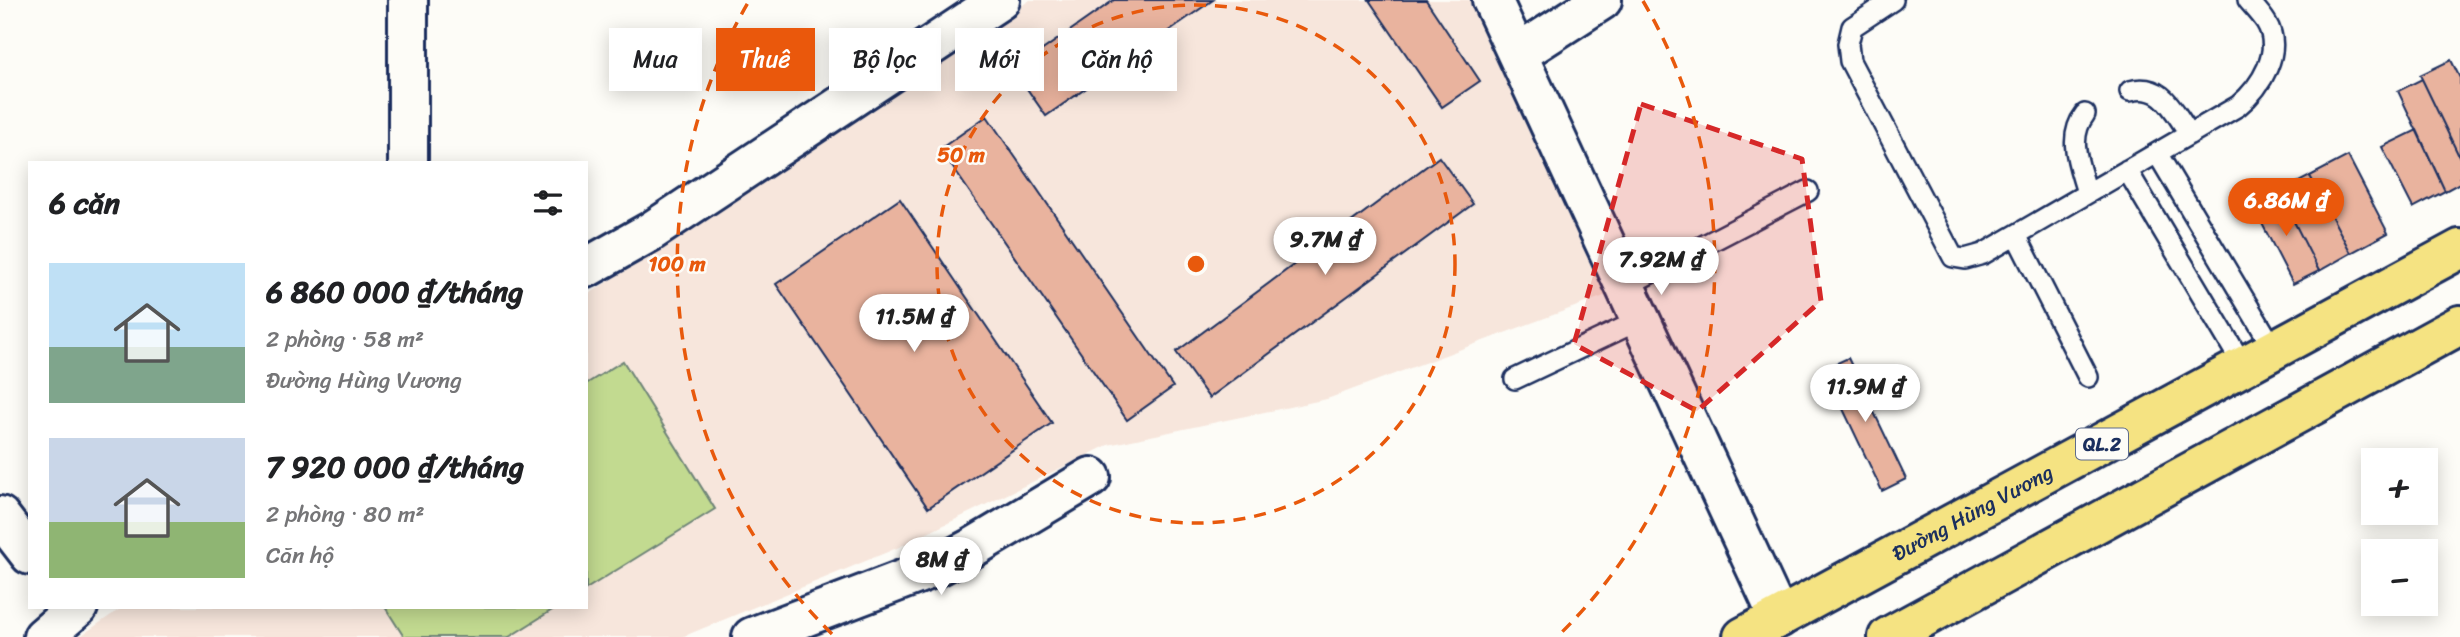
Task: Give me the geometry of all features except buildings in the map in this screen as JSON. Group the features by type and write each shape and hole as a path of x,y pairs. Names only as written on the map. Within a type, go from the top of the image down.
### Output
{"highway":[{"name":"Đường Hùng Vương","path":"1743,637 2460,249"},
{"path":"1888,637 2460,325"}],"street":[{"path":"408,0 408,161"},
{"path":"588,267 650,232 1000,0"},
{"path":"1492,0 1779,618"},
{"path":"1518,54 1602,0"},
{"path":"752,637 936,567 1091,477"},
{"path":"0,516 28,552"},
{"path":"43,637 72,609"}],"lane":[{"path":"1893,0 1852,27 1848,44 1850,61 1953,257 1965,259 1983,254 2238,106 2253,94 2269,65 2273,40 2267,23 2248,0"},
{"path":"2130,91 2150,89 2161,94 2190,134"},
{"path":"2085,114 2078,123 2074,143 2087,193"},
{"path":"2157,153 2260,359"},
{"path":"2127,170 2260,359"},
{"path":"1515,379 1808,191"},
{"path":"2016,235 2088,377"}],"highlighted area":[{"path":"1641,104 1802,159 1821,301 1697,411 1574,344"}],"shaded area":[{"path":"1030,0 1475,0 1615,292 1327,399 1108,445 897,548 682,637 79,637 120,609 588,609 588,295 894,91 941,91 941,59 955,50 955,91 1044,91 1044,28 988,28"}],"green space":[{"path":"623,361 715,509 588,588 588,383"},
{"path":"386,609 554,609 509,637 404,637"}]}
